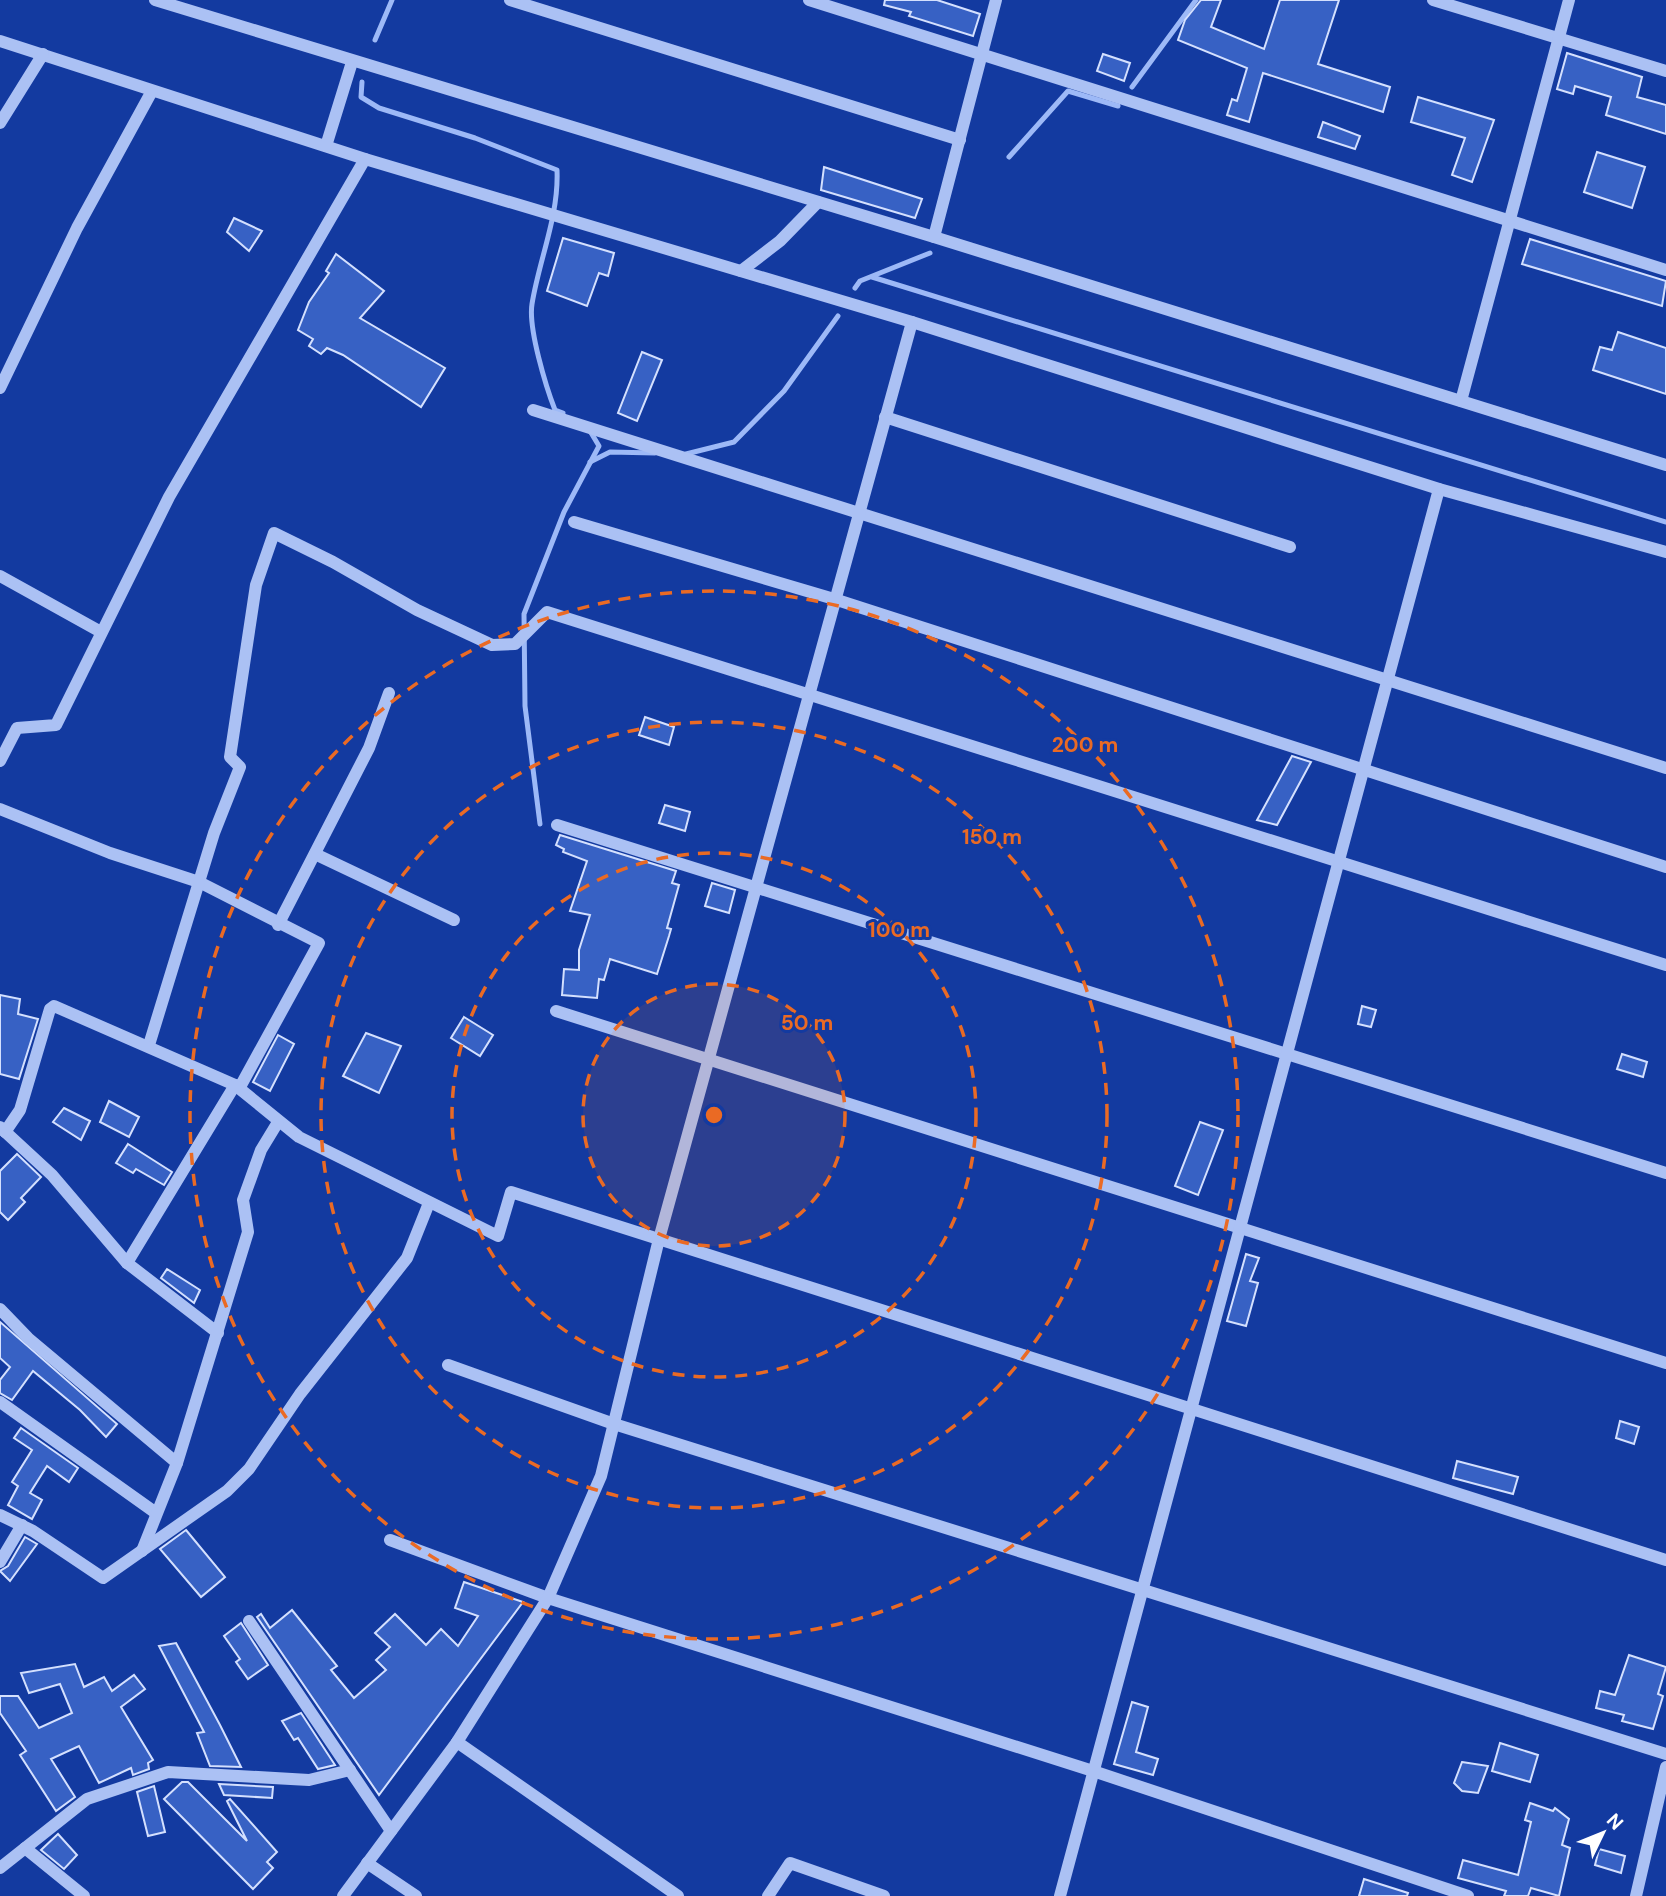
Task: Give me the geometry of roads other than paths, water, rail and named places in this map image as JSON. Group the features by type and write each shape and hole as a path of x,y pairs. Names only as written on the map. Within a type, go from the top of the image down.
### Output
{"street":[{"path":"155,0 934,237 1666,465"},
{"path":"510,0 960,140"},
{"path":"808,0 1666,270"},
{"path":"934,237 996,0"},
{"path":"1433,0 1666,71"},
{"path":"1461,401 1569,0"},
{"path":"0,41 365,159 912,321 1439,489 1666,552"},
{"path":"0,123 43,54"},
{"path":"326,146 352,62"},
{"path":"0,388 78,228 152,91"},
{"path":"0,761 17,729 56,725 169,497 365,159"},
{"path":"741,271 780,241 818,202"},
{"path":"342,1896 457,1742 548,1598 601,1476 659,1239 807,694 912,321"},
{"path":"533,410 1666,768"},
{"path":"886,417 1290,547"},
{"path":"1060,1896 1284,1053 1439,489"},
{"path":"575,522 834,599 1666,867"},
{"path":"149,1045 199,882 240,766 230,757 256,585 274,533 333,562 417,610 492,645 515,644 547,612 1666,965"},
{"path":"0,576 100,632"},
{"path":"278,925 369,748 389,693"},
{"path":"0,809 110,853 199,882 278,925 319,943 238,1086 127,1263"},
{"path":"557,825 1666,1173"},
{"path":"315,854 454,920"},
{"path":"218,1333 127,1263 52,1175 3,1129 20,1110 50,1009 54,1006 149,1045 238,1086 299,1137 498,1236 511,1192 1666,1560"},
{"path":"556,1011 1666,1363"},
{"path":"142,1551 177,1463 248,1232 243,1200 261,1150 278,1122"},
{"path":"0,1515 22,1525 103,1578 227,1491 249,1469 300,1394 407,1258 429,1203"},
{"path":"0,1309 28,1338 177,1463"},
{"path":"448,1365 614,1424 1666,1754"},
{"path":"0,1402 156,1513"},
{"path":"0,1562 22,1525"},
{"path":"390,1540 548,1598 1093,1771 1468,1896"},
{"path":"249,1621 391,1831"},
{"path":"457,1742 678,1896"},
{"path":"1636,1896 1666,1767"},
{"path":"0,1868 87,1799 168,1772 309,1780 350,1770"},
{"path":"25,1848 84,1896"},
{"path":"367,1863 416,1896"},
{"path":"768,1896 790,1863 884,1896"}],"waterway":[{"path":"375,40 392,0"},
{"path":"1132,87 1196,0"},
{"path":"362,82 361,97 379,108 475,138 557,170 555,204 531,315 547,387 555,410 563,413"},
{"path":"1009,157 1068,91 1118,106"},
{"path":"855,288 860,281 930,253"},
{"path":"872,277 1666,522"},
{"path":"686,454 734,442 784,391 838,316"},
{"path":"540,824 525,706 524,614 564,512 599,446 590,431"},
{"path":"590,462 610,452 655,453"}]}
